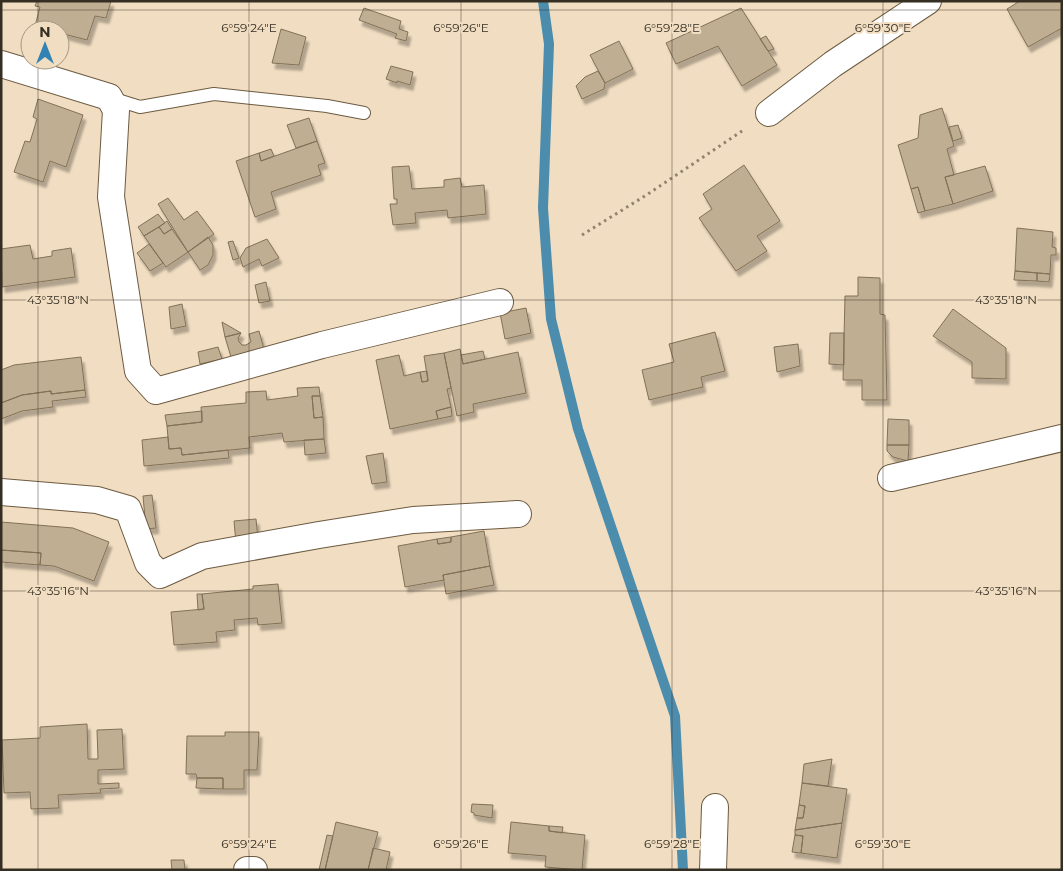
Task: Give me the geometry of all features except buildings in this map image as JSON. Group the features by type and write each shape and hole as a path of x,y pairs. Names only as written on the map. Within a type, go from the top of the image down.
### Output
{"street":[{"path":"769,113 833,64 928,1"},
{"path":"1,64 109,97 116,110 111,197 138,371 156,391 322,345 500,302"},
{"path":"892,478 1062,438"},
{"path":"1,492 97,500 128,509 148,563 160,575 202,556 319,535 413,520 518,514"},
{"path":"713,870 716,806"},
{"path":"247,870 254,870"}],"lane":[{"path":"109,97 140,107 214,94 327,106 364,113"}],"path":[{"path":"582,235 648,194 769,113"}],"waterway":[{"path":"543,1 549,44 543,208 551,319 578,429 675,716 683,870"}]}
